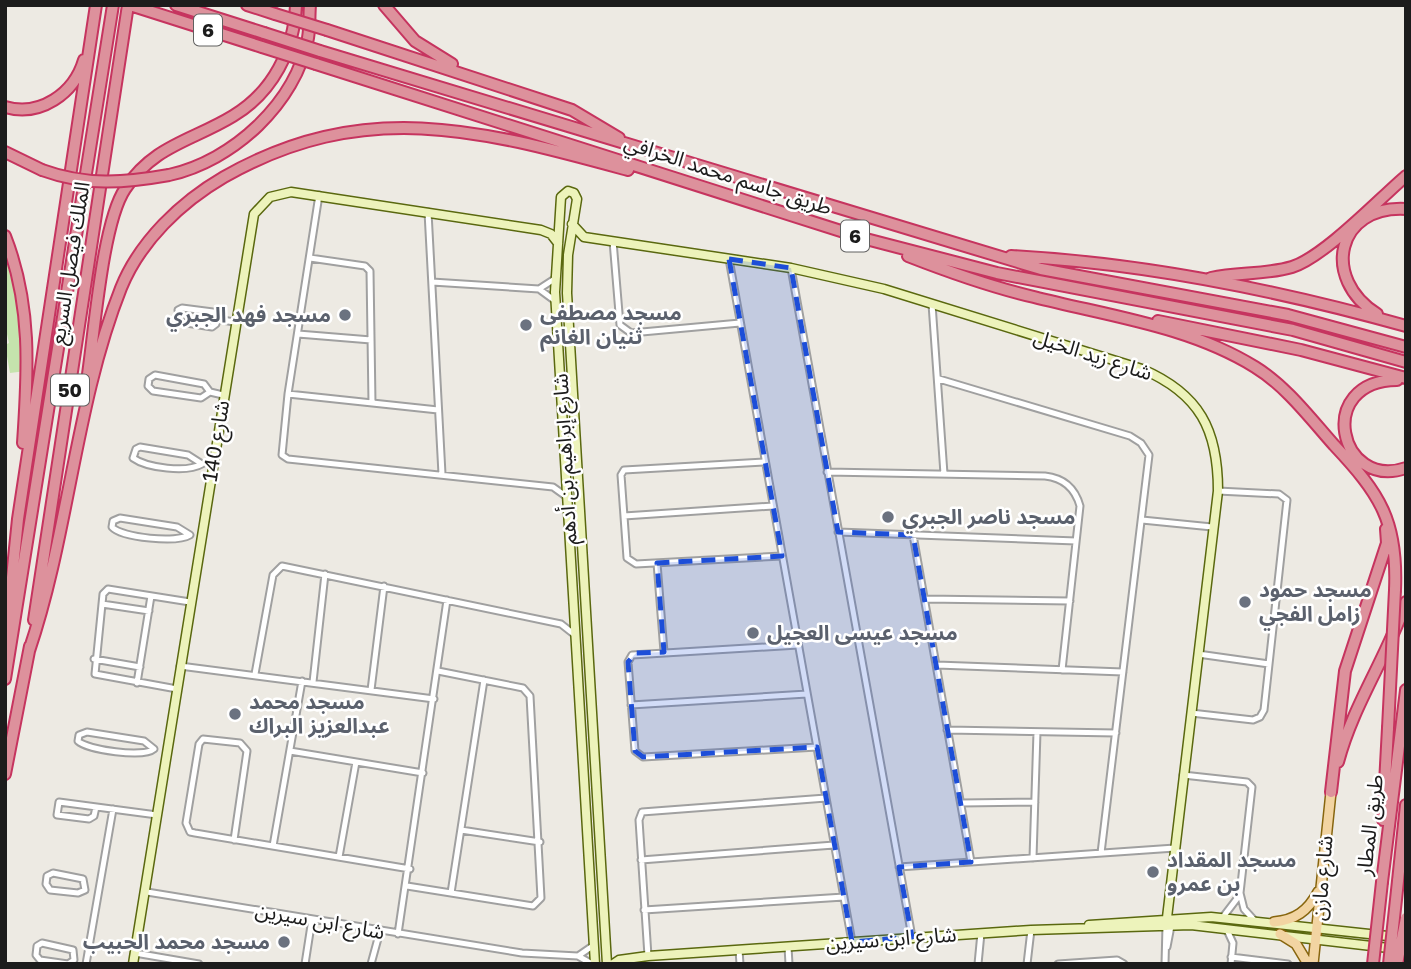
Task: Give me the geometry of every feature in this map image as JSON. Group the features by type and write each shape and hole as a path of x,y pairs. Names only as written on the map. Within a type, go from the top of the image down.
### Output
{"highway":[{"path":"18,519 96,5"},
{"name":"الملك فيصل السريع","path":"5,679 113,5"},
{"name":"الملك فيصل السريع","path":"5,774 29,651 129,5"},
{"name":"طريق جاسم محمد الخرافي","path":"129,5 866,239 998,273 1293,330 1406,362"},
{"name":"طريق جاسم محمد الخرافي","path":"176,5 634,147 1041,269 1288,314 1406,347"},
{"path":"247,5 572,110 634,147"},
{"path":"79,440 106,254 124,190 155,155 233,117 250,104 284,60 293,29 296,5"},
{"path":"5,152 59,177 108,184 169,175 197,166 222,152 272,111 295,74 308,38 310,5"},
{"path":"384,5 422,47 480,79"},
{"path":"5,107 28,111 42,107 65,91 75,81 82,66 93,27"},
{"path":"29,651 45,604 79,440 108,324 122,284 140,255 189,199 246,164 278,151 324,137 382,127 463,130 575,155 725,196"},
{"path":"1207,279 1223,275 1258,275 1295,266 1323,248 1406,176"},
{"path":"1392,322 1367,307 1354,294 1342,271 1343,257 1345,242 1360,221 1381,210 1406,209"},
{"path":"5,236 23,300 29,343 18,519 5,648"},
{"path":"866,239 987,284 1201,341 1258,368 1298,405 1359,471 1386,514 1395,541 1382,881"},
{"path":"991,255 1050,258 1207,279 1406,326"},
{"path":"1089,310 1211,330 1406,379"},
{"path":"1406,379 1380,380 1361,389 1348,407 1344,426 1348,447 1364,464 1387,471 1406,468"},
{"path":"1331,792 1345,671 1387,543 1387,530 1374,493"},
{"path":"1331,792 1352,719 1394,637 1406,602"},
{"name":"طريق المطار","path":"1373,964 1406,690"},
{"name":"طريق المطار","path":"1389,964 1406,805"},
{"path":"1398,964 1406,918"}],"main road":[{"name":"شارع مازن","path":"1311,964 1331,792"},
{"path":"1274,922 1295,918 1304,912 1318,893 1321,880"},
{"path":"1280,934 1296,944 1311,964"}],"street":[{"name":"شارع إبراهيم بن أدهم","path":"593,964 555,301 561,197 565,192 571,191 576,199 569,245 567,293 607,964"},
{"name":"شارع 140","path":"133,964 250,223 256,210 279,193 319,195 541,230 551,234 558,243"},
{"path":"319,195 281,450 288,459 553,486 567,497"},
{"path":"428,212 442,474"},
{"path":"541,230 560,222"},
{"path":"569,245 584,237 572,224"},
{"name":"شارع زيد الخيل","path":"584,237 790,268 932,304 1114,360 1161,378 1180,389 1194,405 1213,440 1218,464 1218,491 1170,889 1165,964"},
{"path":"612,241 620,325 624,331 631,333 740,323"},
{"path":"310,258 368,268 372,403"},
{"path":"729,259 852,942"},
{"path":"790,268 912,937"},
{"path":"539,289 556,278"},
{"path":"432,282 539,289 555,301"},
{"path":"932,304 944,474"},
{"path":"182,308 213,312 217,319 212,327 180,322 178,310 182,308"},
{"path":"217,319 234,322"},
{"path":"298,334 372,340"},
{"path":"211,392 201,398 153,391 148,386 149,379 155,375 204,384 211,392 223,395"},
{"path":"939,379 1130,436 1142,443 1150,462 1101,853"},
{"path":"288,394 438,410"},
{"path":"202,464 188,455 141,447 134,452 133,458 141,463 188,469 202,464 212,465"},
{"path":"765,461 626,468 621,475 629,562 636,565 782,556"},
{"path":"827,472 1045,476 1064,481 1072,488 1080,506 1062,670"},
{"path":"553,486 566,477"},
{"path":"1191,713 1258,718 1264,710 1288,505 1279,494 1218,491"},
{"path":"624,516 773,506"},
{"path":"190,536 177,527 120,518 113,521 112,527 119,533 175,540 190,536 200,537"},
{"path":"1142,520 1212,527"},
{"path":"838,532 1076,541"},
{"path":"914,535 971,862"},
{"path":"657,563 664,652"},
{"path":"255,674 275,570 285,566 561,624 575,636"},
{"path":"313,682 325,574"},
{"path":"371,690 384,586"},
{"path":"177,689 100,677 94,671 103,594 108,589 190,602"},
{"path":"137,682 151,596"},
{"path":"925,598 1070,601"},
{"path":"398,934 410,869 447,600"},
{"path":"102,604 149,611"},
{"path":"561,624 574,616"},
{"path":"798,645 636,653 630,658 635,751 643,757 817,747"},
{"path":"1198,654 1269,664"},
{"path":"94,659 139,667"},
{"path":"937,665 1123,672"},
{"path":"180,666 434,699"},
{"path":"407,886 538,905 541,898 530,696 523,688 438,671"},
{"path":"451,893 484,680"},
{"path":"273,846 302,681"},
{"path":"632,705 807,694"},
{"path":"947,730 1116,733"},
{"path":"154,750 144,741 87,732 79,735 78,741 86,747 141,754 154,750 168,752"},
{"path":"1033,858 1037,732"},
{"path":"234,840 247,751 242,744 203,739 199,744 186,826 192,833 234,840 273,846 410,869"},
{"path":"290,751 423,773"},
{"path":"339,857 356,762"},
{"path":"1183,775 1247,782 1252,786 1240,896 1247,913 1255,920"},
{"path":"583,784 591,788 596,782"},
{"path":"648,956 639,818 646,809 826,798"},
{"path":"585,802 590,799 598,801"},
{"path":"96,807 94,816 89,819 57,815 59,802 157,815"},
{"path":"961,803 1035,802"},
{"path":"75,957 87,962 113,809"},
{"path":"461,830 540,842"},
{"path":"641,860 834,845"},
{"path":"899,867 1175,848"},
{"path":"52,873 79,877 85,881 85,886 84,891 78,893 50,890 46,886 47,876 52,873"},
{"path":"85,886 99,888"},
{"name":"شارع ابن سيرين","path":"146,892 522,953 578,956 593,964"},
{"path":"1223,918 1240,896"},
{"path":"645,910 844,897"},
{"name":"شارع ابن سيرين","path":"606,948 616,962 648,956 1080,927 1110,921 1223,918 1406,938"},
{"path":"305,964 312,919"},
{"name":"شارع ابن سيرين","path":"1169,921 1406,950"},
{"path":"1226,928 1233,947 1231,960 1288,964"},
{"path":"371,964 380,930"},
{"path":"1027,964 1031,930"},
{"path":"1233,947 1246,931"},
{"path":"978,964 981,933"},
{"path":"42,943 69,948 75,952 75,957 68,964 40,960 36,957 37,946 42,943"},
{"path":"578,956 594,945"},
{"path":"788,947 789,964"},
{"path":"739,950 740,964"},
{"path":"135,953 200,964"},
{"path":"1058,964 1117,960 1124,964"}],"highlighted area":[{"path":"729,259 791,268 838,532 913,535 937,665 971,862 899,867 912,937 852,942 817,747 643,757 635,751 628,662 636,653 664,652 657,563 782,556"}],"green space":[{"path":"5,255 16,297 26,371 10,373 5,345 9,343 5,325"}],"place":[{"name":"مسجد فهد الجبري","path":"345,315"},
{"name":"مسجد مصطفى ثنيان الغانم","path":"526,325"},
{"name":"مسجد ناصر الجبري","path":"888,517"},
{"name":"مسجد حمود زامل الفجي","path":"1245,602"},
{"name":"مسجد عيسى العجيل","path":"753,633"},
{"name":"مسجد محمد عبدالعزيز البراك","path":"235,714"},
{"name":"مسجد المقداد بن عمرو","path":"1153,872"},
{"name":"مسجد محمد الحبيب","path":"284,942"}]}
